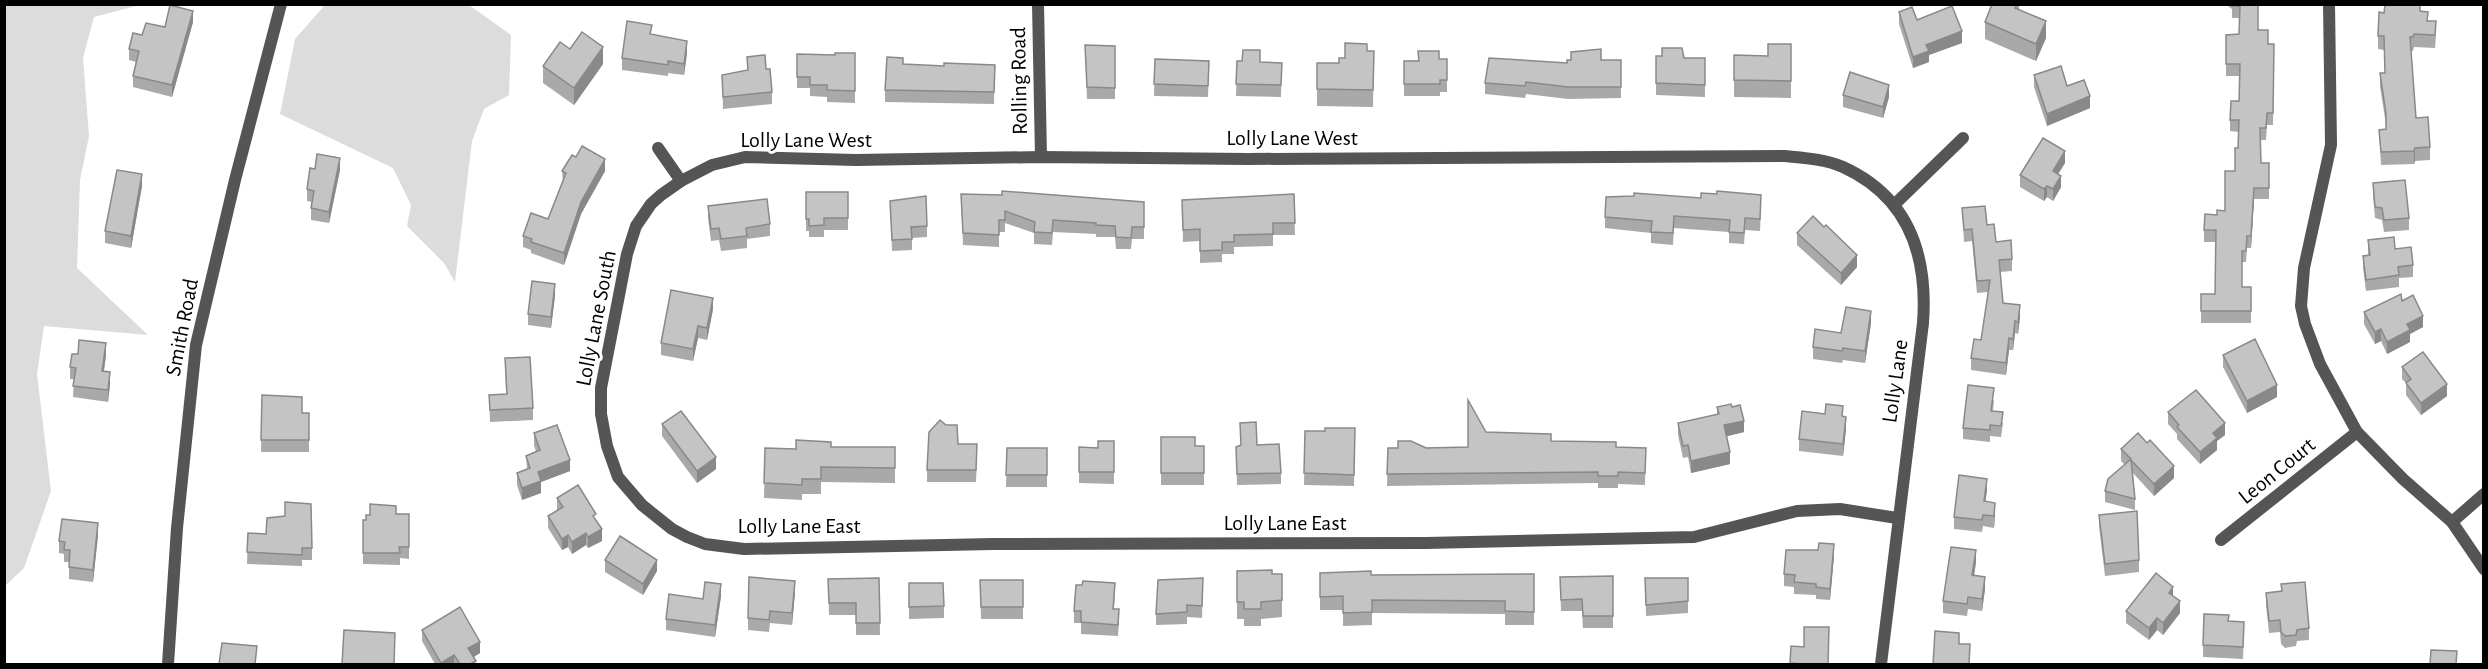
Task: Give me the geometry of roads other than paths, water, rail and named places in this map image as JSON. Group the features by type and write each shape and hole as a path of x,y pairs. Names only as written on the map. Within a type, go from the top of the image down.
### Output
{"street":[{"name":"Smith Road","path":"168,664 177,528 196,345 237,169 281,4"},
{"name":"Rolling Road","path":"1038,4 1041,157"},
{"path":"2329,4 2331,145 2329,165 2304,268 2301,306 2310,341 2357,432 2403,479 2452,522 2484,568"},
{"path":"1895,204 1963,138"},
{"path":"658,148 681,181"},
{"name":"Lolly Lane West","path":"681,181 712,165 745,157 856,160 1041,157 1248,159 1784,156 1821,160 1842,166 1895,204"},
{"name":"Lolly Lane South","path":"672,529 642,505 618,477 603,429 601,388 627,254 636,226 651,204 681,181"},
{"name":"Lolly Lane","path":"1881,664 1925,300 1922,261 1895,204"},
{"name":"Leon Court","path":"2221,540 2357,432"},
{"path":"2452,522 2484,494"},
{"name":"Lolly Lane East","path":"672,529 705,544 744,549 993,544 1426,543 1694,537 1797,511 1840,509 1897,518"}]}
